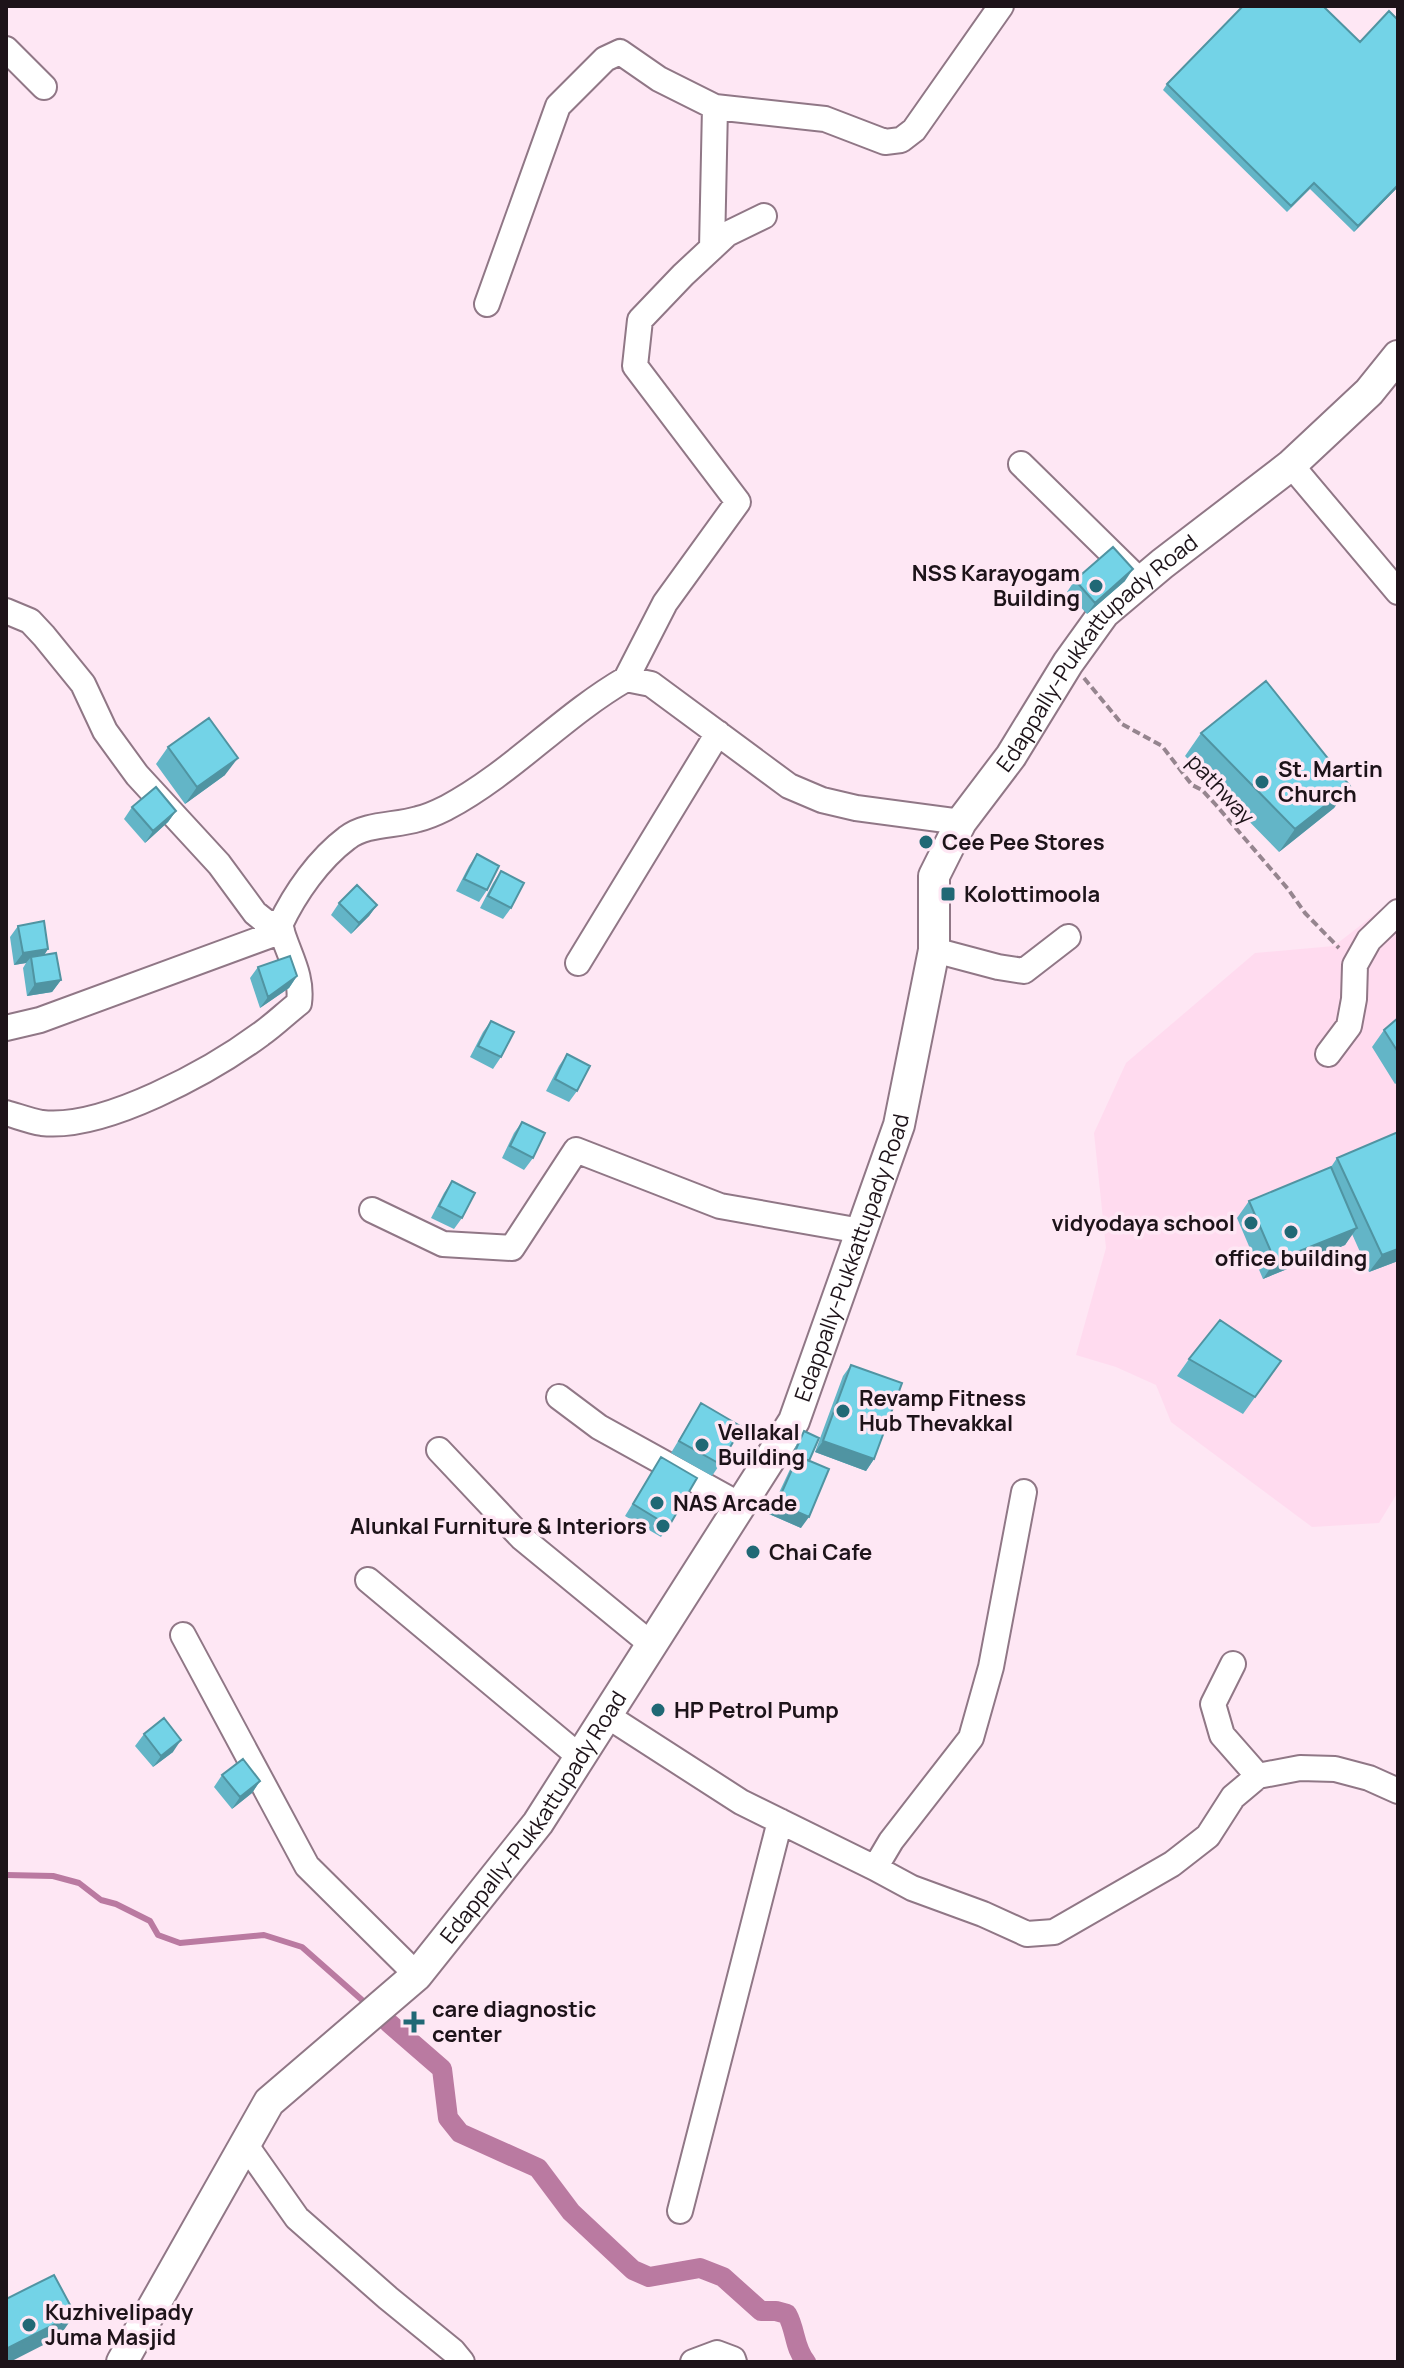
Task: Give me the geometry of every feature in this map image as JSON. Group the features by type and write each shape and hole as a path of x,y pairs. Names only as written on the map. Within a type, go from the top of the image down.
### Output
{"main road":[{"name":"Edappally-Pukkattupady Road","path":"122,2362 269,2102 417,1975 538,1823 794,1421 899,1125 934,950 934,876 961,822 1011,756 1068,663 1104,613 1291,465 1369,392 1398,356"}],"street":[{"path":"487,304 558,106 605,59 620,52 659,79 715,107 825,119 885,142 901,140 914,130 1001,6"},
{"path":"6,49 44,87"},
{"path":"712,248 715,107"},
{"path":"6,1113 42,1123 82,1121 177,1085 261,1034 299,1003 299,978 281,928 289,906 323,861 349,836 416,820 446,808 626,679 665,603 738,502 635,366 640,320 727,234 764,216"},
{"path":"1021,464 1141,582"},
{"path":"1291,465 1398,592"},
{"path":"6,611 30,621 44,636 83,684 105,731 137,775 219,864 255,913 281,928"},
{"path":"626,679 651,684 789,786 822,800 856,808 961,822"},
{"path":"578,963 718,733"},
{"path":"1328,1054 1349,1026 1355,965 1369,940 1398,912"},
{"path":"6,1028 66,1011 281,928"},
{"path":"934,950 1024,971 1068,937"},
{"path":"372,1210 443,1244 512,1248 576,1150 720,1206 861,1231"},
{"path":"559,1397 599,1427 740,1505"},
{"path":"439,1450 522,1538 651,1644"},
{"path":"875,1868 891,1841 971,1738 991,1667 1024,1492"},
{"path":"368,1580 580,1757"},
{"path":"183,1635 307,1866 417,1975"},
{"path":"1233,1664 1213,1704 1222,1735 1258,1776"},
{"path":"606,1715 741,1802 912,1888 1027,1934 1054,1932 1172,1864 1208,1836 1233,1797 1258,1776 1300,1768 1335,1769 1369,1778 1398,1791"},
{"path":"680,2211 780,1821"},
{"path":"245,2144 297,2218 462,2362"},
{"path":"693,2362 717,2353 734,2362"}],"path":[{"name":"pathway","path":"1068,663 1122,724 1162,746 1192,785 1202,790 1216,805 1305,913 1339,948"}],"shaded area":[{"name":"vidyodaya school","path":"1398,896 1398,1492 1379,1523 1312,1527 1171,1422 1156,1385 1116,1367 1076,1355 1106,1248 1094,1133 1126,1063 1255,953 1334,946"}],"building":[{"path":"1243,6 1323,6 1360,42 1389,11 1398,20 1398,185 1358,226 1314,183 1291,206 1167,84"},
{"name":"NSS Karayogam Building","path":"1113,547 1133,569 1095,603 1075,580"},
{"name":"St. Martin Church","path":"1266,681 1350,786 1295,829 1201,733"},
{"path":"209,718 238,758 197,787 168,747"},
{"path":"156,787 176,811 153,831 132,807"},
{"path":"477,854 499,866 487,890 464,879"},
{"path":"501,871 524,883 511,908 488,896"},
{"path":"357,885 377,905 359,923 339,903"},
{"path":"44,921 48,949 23,953 18,926"},
{"path":"56,953 61,980 35,984 31,957"},
{"path":"290,956 297,976 268,997 258,967"},
{"path":"1398,1018 1398,1052 1384,1030"},
{"path":"491,1021 514,1032 501,1057 478,1046"},
{"path":"567,1054 590,1066 577,1091 555,1079"},
{"path":"522,1122 545,1133 533,1158 510,1146"},
{"path":"1398,1132 1398,1249 1382,1255 1337,1158"},
{"name":"office building","path":"1331,1167 1357,1228 1275,1261 1249,1201"},
{"path":"452,1181 475,1193 462,1218 439,1206"},
{"path":"1220,1320 1281,1361 1255,1397 1189,1359"},
{"path":"851,1365 902,1383 874,1459 823,1441"},
{"name":"Vellakal Building","path":"701,1403 742,1427 720,1464 679,1441"},
{"path":"804,1431 819,1438 809,1461 793,1456"},
{"path":"798,1456 829,1469 809,1517 777,1503"},
{"name":"NAS Arcade","path":"661,1457 697,1478 669,1526 633,1504"},
{"path":"164,1718 181,1740 161,1756 144,1734"},
{"path":"243,1759 260,1781 240,1797 222,1775"},
{"path":"54,2275 75,2314 6,2349 6,2299"}],"waterway":[{"path":"6,1875 53,1876 79,1883 101,1900 150,1921 158,1935 180,1943 264,1935 302,1947 362,2000"},
{"path":"389,2023 442,2069 448,2118 460,2133 538,2168 571,2212 633,2270 649,2277 700,2268 723,2277 761,2311 787,2314 799,2351 806,2362"}],"place":[{"name":"NSS Karayogam Building","path":"1096,586"},
{"name":"St. Martin Church","path":"1262,782"},
{"name":"Cee Pee Stores","path":"926,842"},
{"name":"Kolottimoola","path":"948,894"},
{"name":"vidyodaya school","path":"1251,1223"},
{"name":"office building","path":"1291,1232"},
{"name":"Revamp Fitness Hub Thevakkal","path":"843,1411"},
{"name":"Vellakal Building","path":"702,1445"},
{"name":"NAS Arcade","path":"657,1503"},
{"name":"Alunkal Furniture & Interiors","path":"663,1526"},
{"name":"Chai Cafe","path":"753,1552"},
{"name":"HP Petrol Pump","path":"658,1710"},
{"name":"care diagnostic center","path":"414,2022"},
{"name":"Kuzhivelipady Juma Masjid","path":"29,2325"}]}
